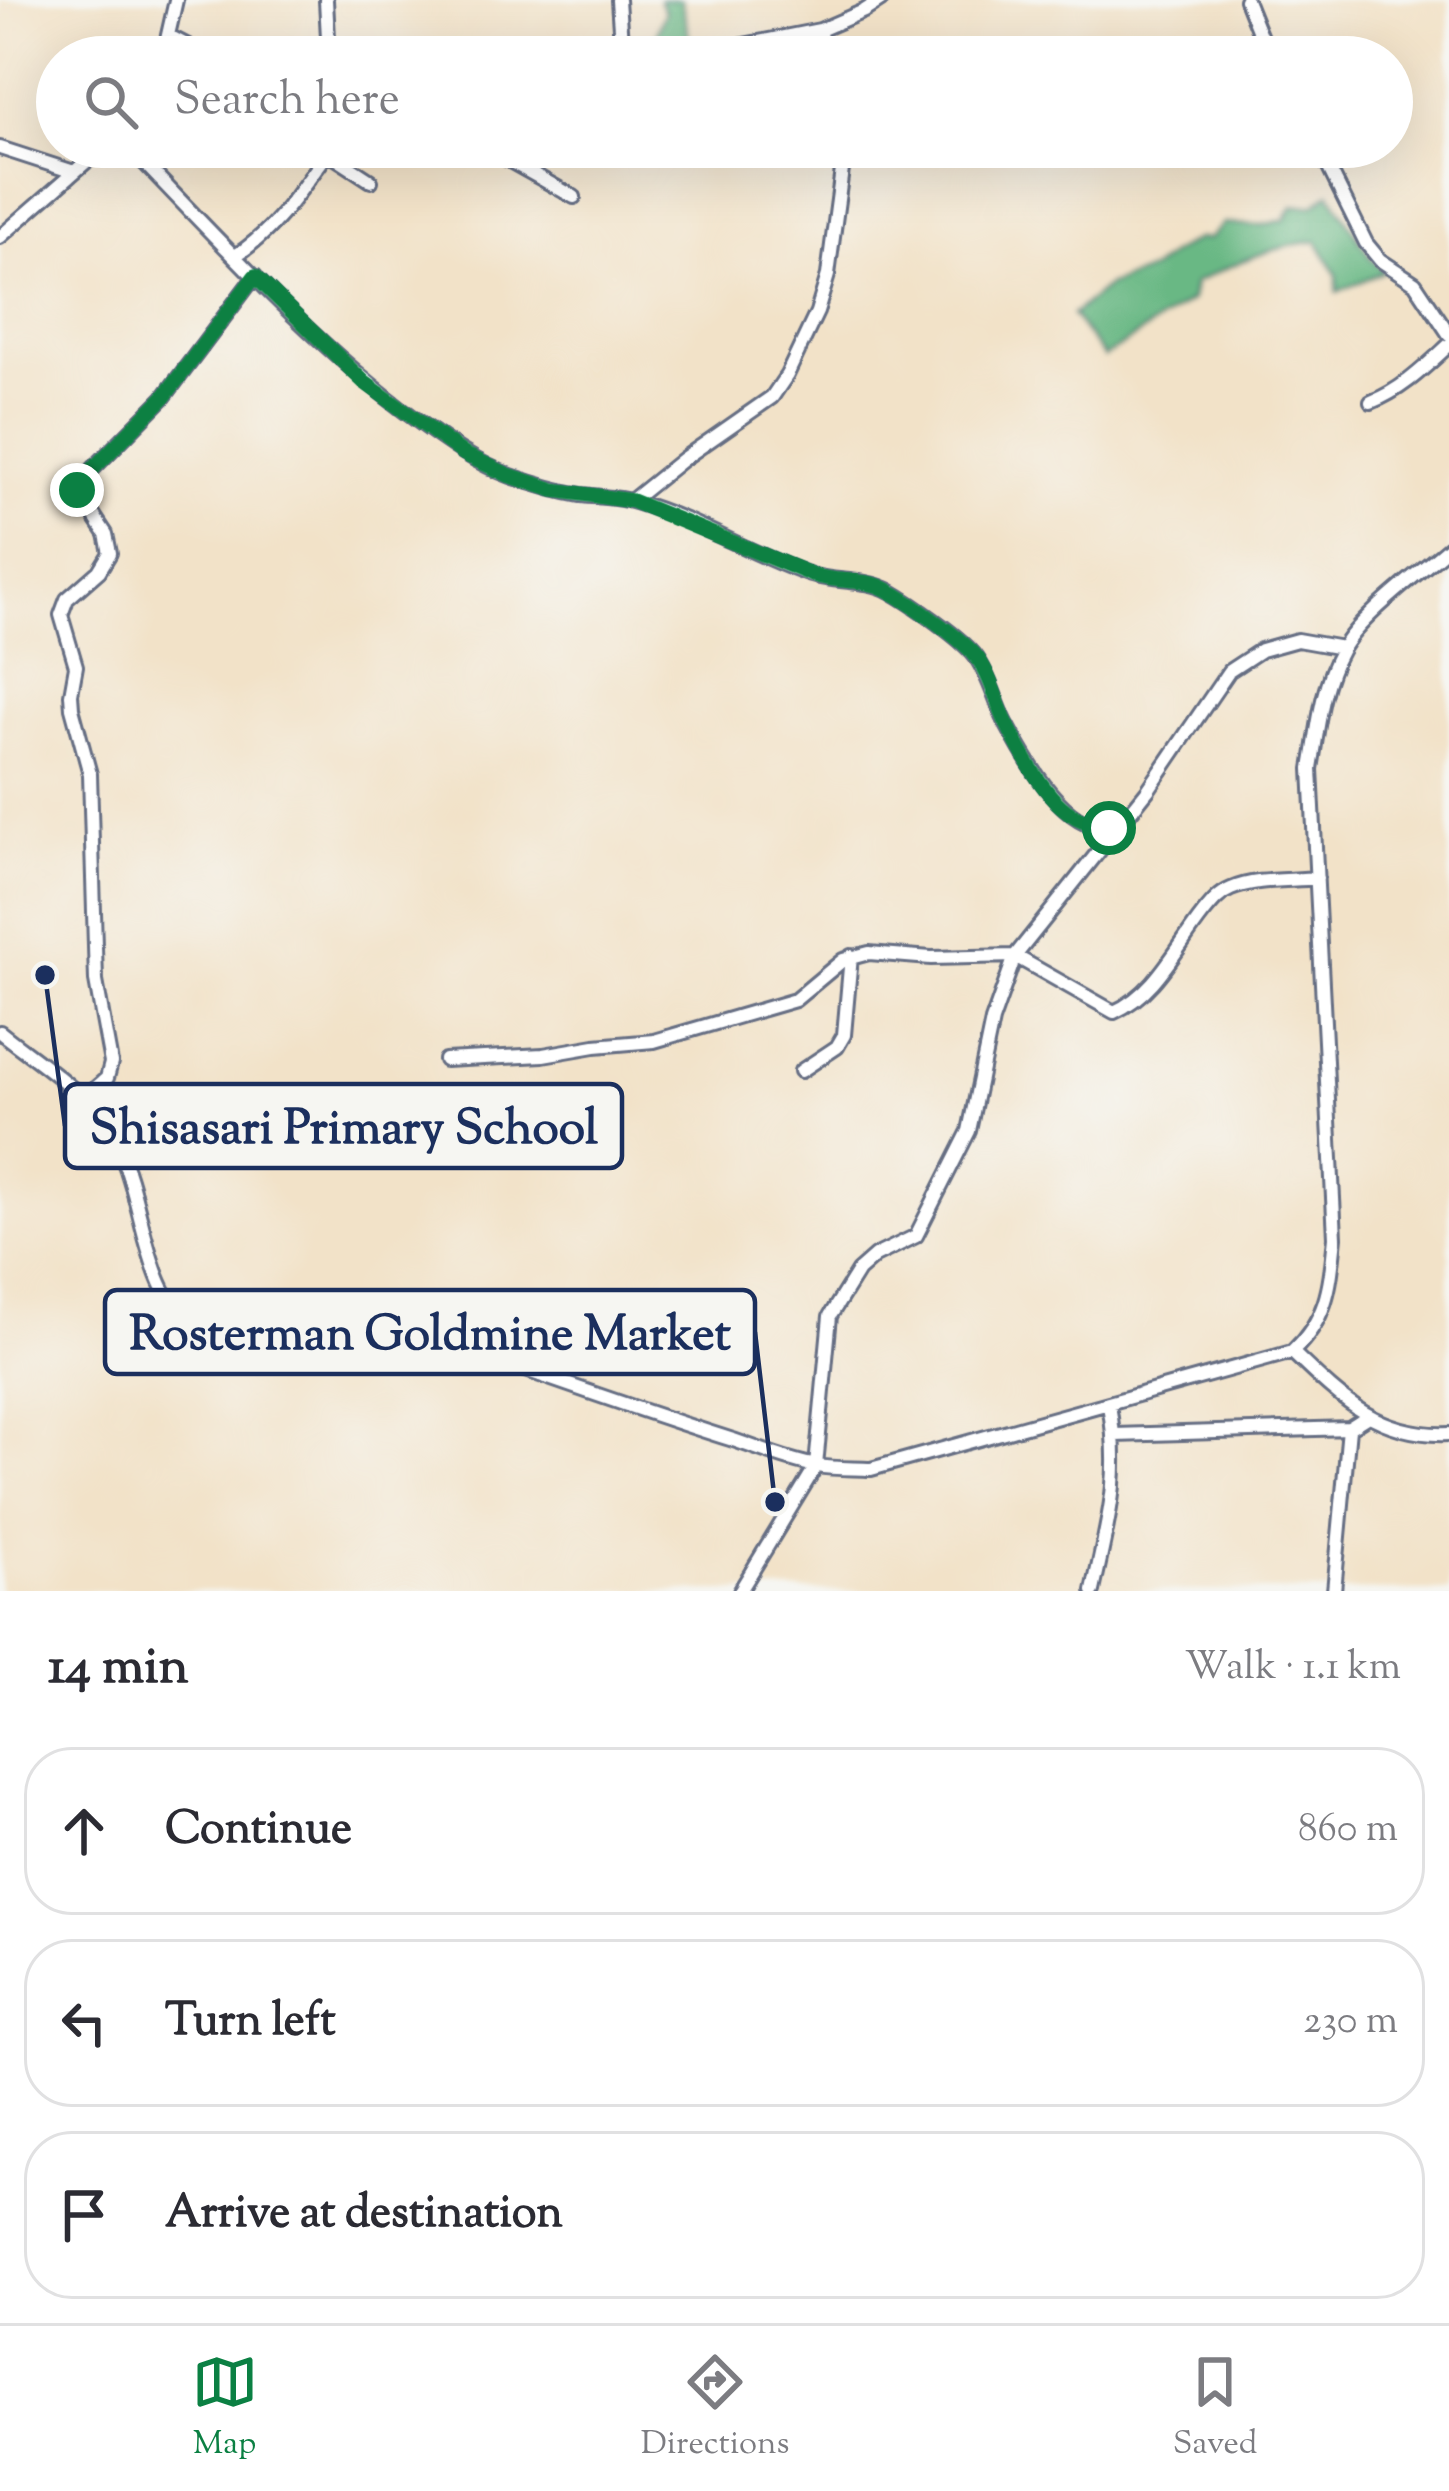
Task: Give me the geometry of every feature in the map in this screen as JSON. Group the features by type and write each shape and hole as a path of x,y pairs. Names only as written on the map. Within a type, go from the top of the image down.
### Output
{"street":[{"path":"169,36 176,0"},
{"path":"326,0 328,36"},
{"path":"618,0 621,36"},
{"path":"789,36 820,30 881,0"},
{"path":"1246,0 1260,36"},
{"path":"820,30 820,36"},
{"path":"0,148 36,160"},
{"path":"62,168 74,172"},
{"path":"0,236 79,168"},
{"path":"149,168 364,382 464,454 554,490 632,501 784,566 834,582 876,585 893,593 973,652 1006,722 1065,811 1090,824 1109,828 1118,824"},
{"path":"235,256 273,225 317,168"},
{"path":"351,168 371,181"},
{"path":"522,168 574,197"},
{"path":"632,501 772,397 787,375 817,312 828,274 842,168"},
{"path":"1329,168 1366,243 1380,260 1415,283 1449,334"},
{"path":"83,1099 107,1078 111,1063 96,981 90,774 72,708 76,666 61,615 67,598 99,571 110,553 106,534 77,490 164,397 255,276"},
{"path":"1371,401 1401,386 1449,345"},
{"path":"0,1032 103,1120 124,1160 164,1292 188,1326 233,1353 265,1355 403,1334 444,1342 816,1466 872,1469 1292,1352 1309,1336 1323,1312 1335,1237 1312,769 1323,695 1342,648 1375,611 1449,547"},
{"path":"740,1591 816,1466 830,1316 858,1271 875,1256 916,1236 969,1131 992,1021 1015,956 1148,790 1229,671 1261,650 1297,640 1342,648"},
{"path":"446,1060 543,1055 654,1041 795,1000 851,956 869,953 931,958 1015,956 1114,1012 1161,973 1188,932 1229,889 1317,878"},
{"path":"801,1071 837,1047 844,1036 851,956"},
{"path":"1292,1352 1341,1398 1388,1427 1426,1435 1449,1434"},
{"path":"1093,1591 1117,1456 1109,1405"},
{"path":"1114,1435 1349,1428 1368,1416"},
{"path":"1334,1591 1349,1428"}],"green space":[{"path":"659,0 681,0 689,36 657,36 665,12"},
{"path":"1330,192 1371,259 1384,271 1337,292 1337,275 1317,241 1269,251 1194,283 1191,300 1104,357 1072,315 1109,285 1151,270 1197,239 1209,239 1223,224 1285,220 1293,206 1314,205"}],"place":[{"name":"Shisasari Primary School","path":"45,975"},
{"name":"Rosterman Goldmine Market","path":"775,1502"}],"route":[{"path":"77,490 164,397 255,276 364,382 464,454 554,490 632,501 784,566 834,582 876,585 893,593 973,652 1006,722 1065,811 1109,828"}]}
